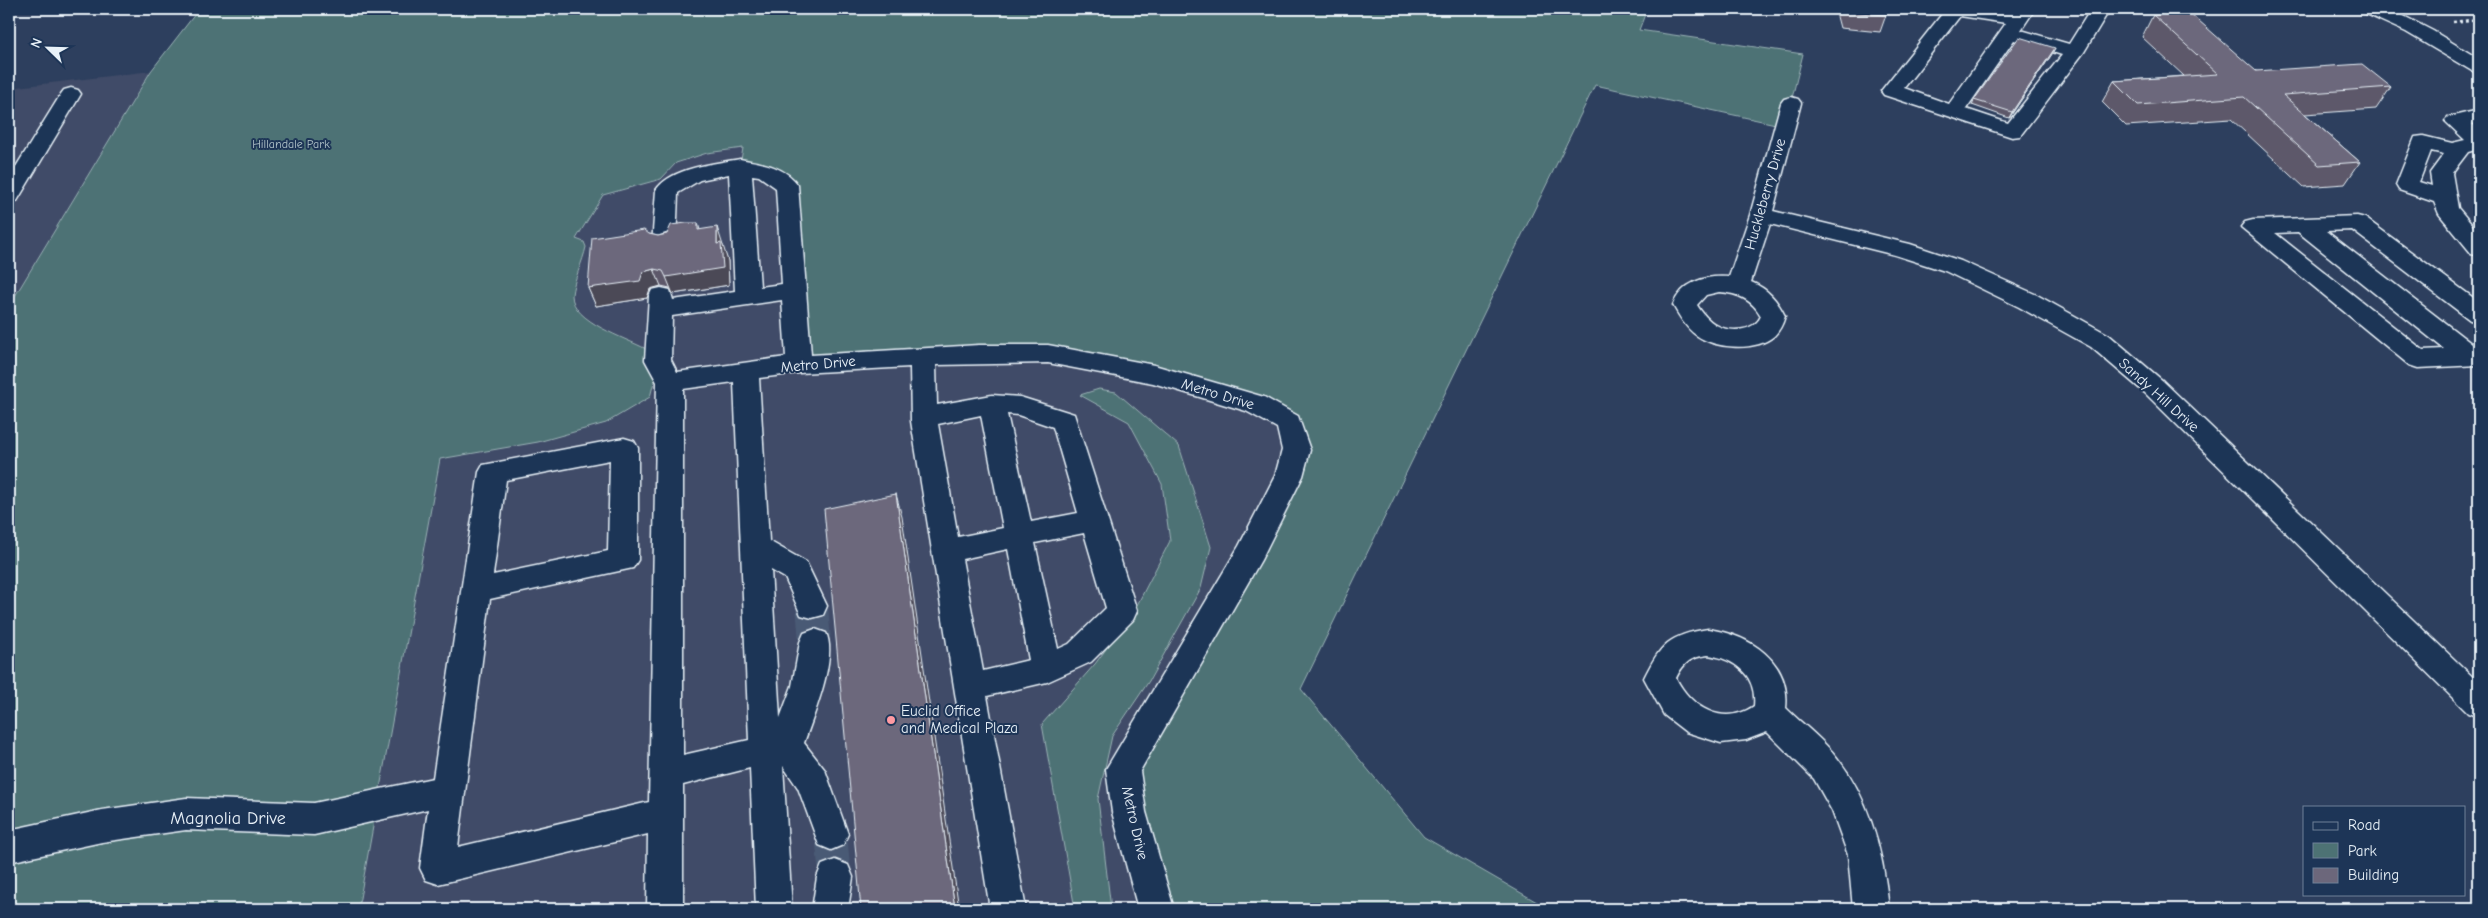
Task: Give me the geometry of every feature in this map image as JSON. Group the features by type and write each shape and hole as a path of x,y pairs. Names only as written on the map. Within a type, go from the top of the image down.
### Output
{"street":[{"path":"2074,52 2018,20 1955,10 1892,91 2012,131 2074,52 2100,9"},
{"path":"2370,9 2385,14 2430,37 2479,67"},
{"path":"1954,112 2018,20"},
{"path":"9,196 71,94"},
{"name":"Huckleberry Drive","path":"1738,285 1761,215 1791,103"},
{"path":"2479,116 2456,121 2479,142"},
{"path":"2445,198 2407,185 2423,142 2458,151"},
{"path":"2479,142 2460,148 2440,173 2447,209 2479,248"},
{"path":"671,235 667,190 694,174 740,177 766,171 787,186 799,364"},
{"path":"740,177 733,233 748,297"},
{"name":"Sandy Hill Drive","path":"1761,215 1902,249 1953,266 2028,300 2100,341 2154,388 2479,703"},
{"path":"2474,356 2418,359 2253,228 2357,224 2479,314"},
{"path":"2303,226 2474,356"},
{"path":"666,909 670,382 658,360 660,303 748,297 795,290"},
{"name":"Metro Drive","path":"670,382 799,364 979,354 1048,354 1154,374 1255,404 1289,423 1296,450 1289,476 1251,552 1123,769 1130,812 1156,909"},
{"path":"923,357 924,416 1008,909"},
{"path":"746,371 755,547 776,748 774,909"},
{"path":"924,416 992,404 1020,406 1065,421 1122,611 1080,654 1047,669 970,687"},
{"path":"992,404 1047,669"},
{"path":"476,590 623,560 624,448 493,472 476,590 448,790 438,868 666,814"},
{"path":"946,551 1095,520"},
{"path":"755,547 796,570 812,606"},
{"path":"666,774 776,748 808,686 815,642"},
{"path":"1769,713 1826,769 1847,805 1865,855 1871,909"},
{"path":"776,748 813,781 831,834"},
{"name":"Magnolia Drive","path":"9,846 102,826 186,814 314,819 448,790"}],"path":[{"path":"2453,22 2479,19"}],"shaded area":[{"path":"151,71 9,306 9,88"},
{"path":"744,148 979,354 1154,374 1289,423 1296,450 1129,812 1156,909 358,909 440,459 603,195 661,179 676,163 707,153"}],"green space":[{"name":"Hillandale Park","path":"199,9 1647,9 1639,30 1803,54 1785,126 1595,85 1301,689 1424,837 1549,909 1156,909 1129,812 1123,769 1289,476 1289,423 1255,404 1048,354 799,364 787,186 740,166 743,148 707,153 676,163 661,179 603,195 576,239 584,242 586,247 573,290 574,305 590,321 646,349 656,374 650,397 606,423 538,442 440,459 358,909 9,909 9,306 151,71"},
{"path":"1099,389 1116,392 1179,446 1211,547 1201,588 1149,681 1112,736 1098,799 1111,909 1075,909 1042,724 1095,664 1134,611 1170,541 1162,484 1129,422 1080,395"}],"building":[{"path":"1845,9 1884,9 1886,15 1846,12"},
{"path":"2190,13 2256,71 2362,64 2391,87 2283,95 2360,162 2319,165 2244,97 2138,105 2114,81 2218,74 2153,15"},
{"path":"2019,37 2055,48 2012,112 1974,100"},
{"path":"698,223 698,230 717,227 717,244 721,243 723,268 666,277 663,271 654,269 643,272 640,281 588,288 592,238 644,230 649,234 658,236 667,234 671,225"},
{"name":"Euclid Office and Medical Plaza","path":"896,494 955,909 861,909 824,509"}],"tunnel":[{"path":"812,606 815,642"},
{"path":"831,834 835,877"}],"place":[{"name":"Euclid Office and Medical Plaza","path":"891,720"}]}
